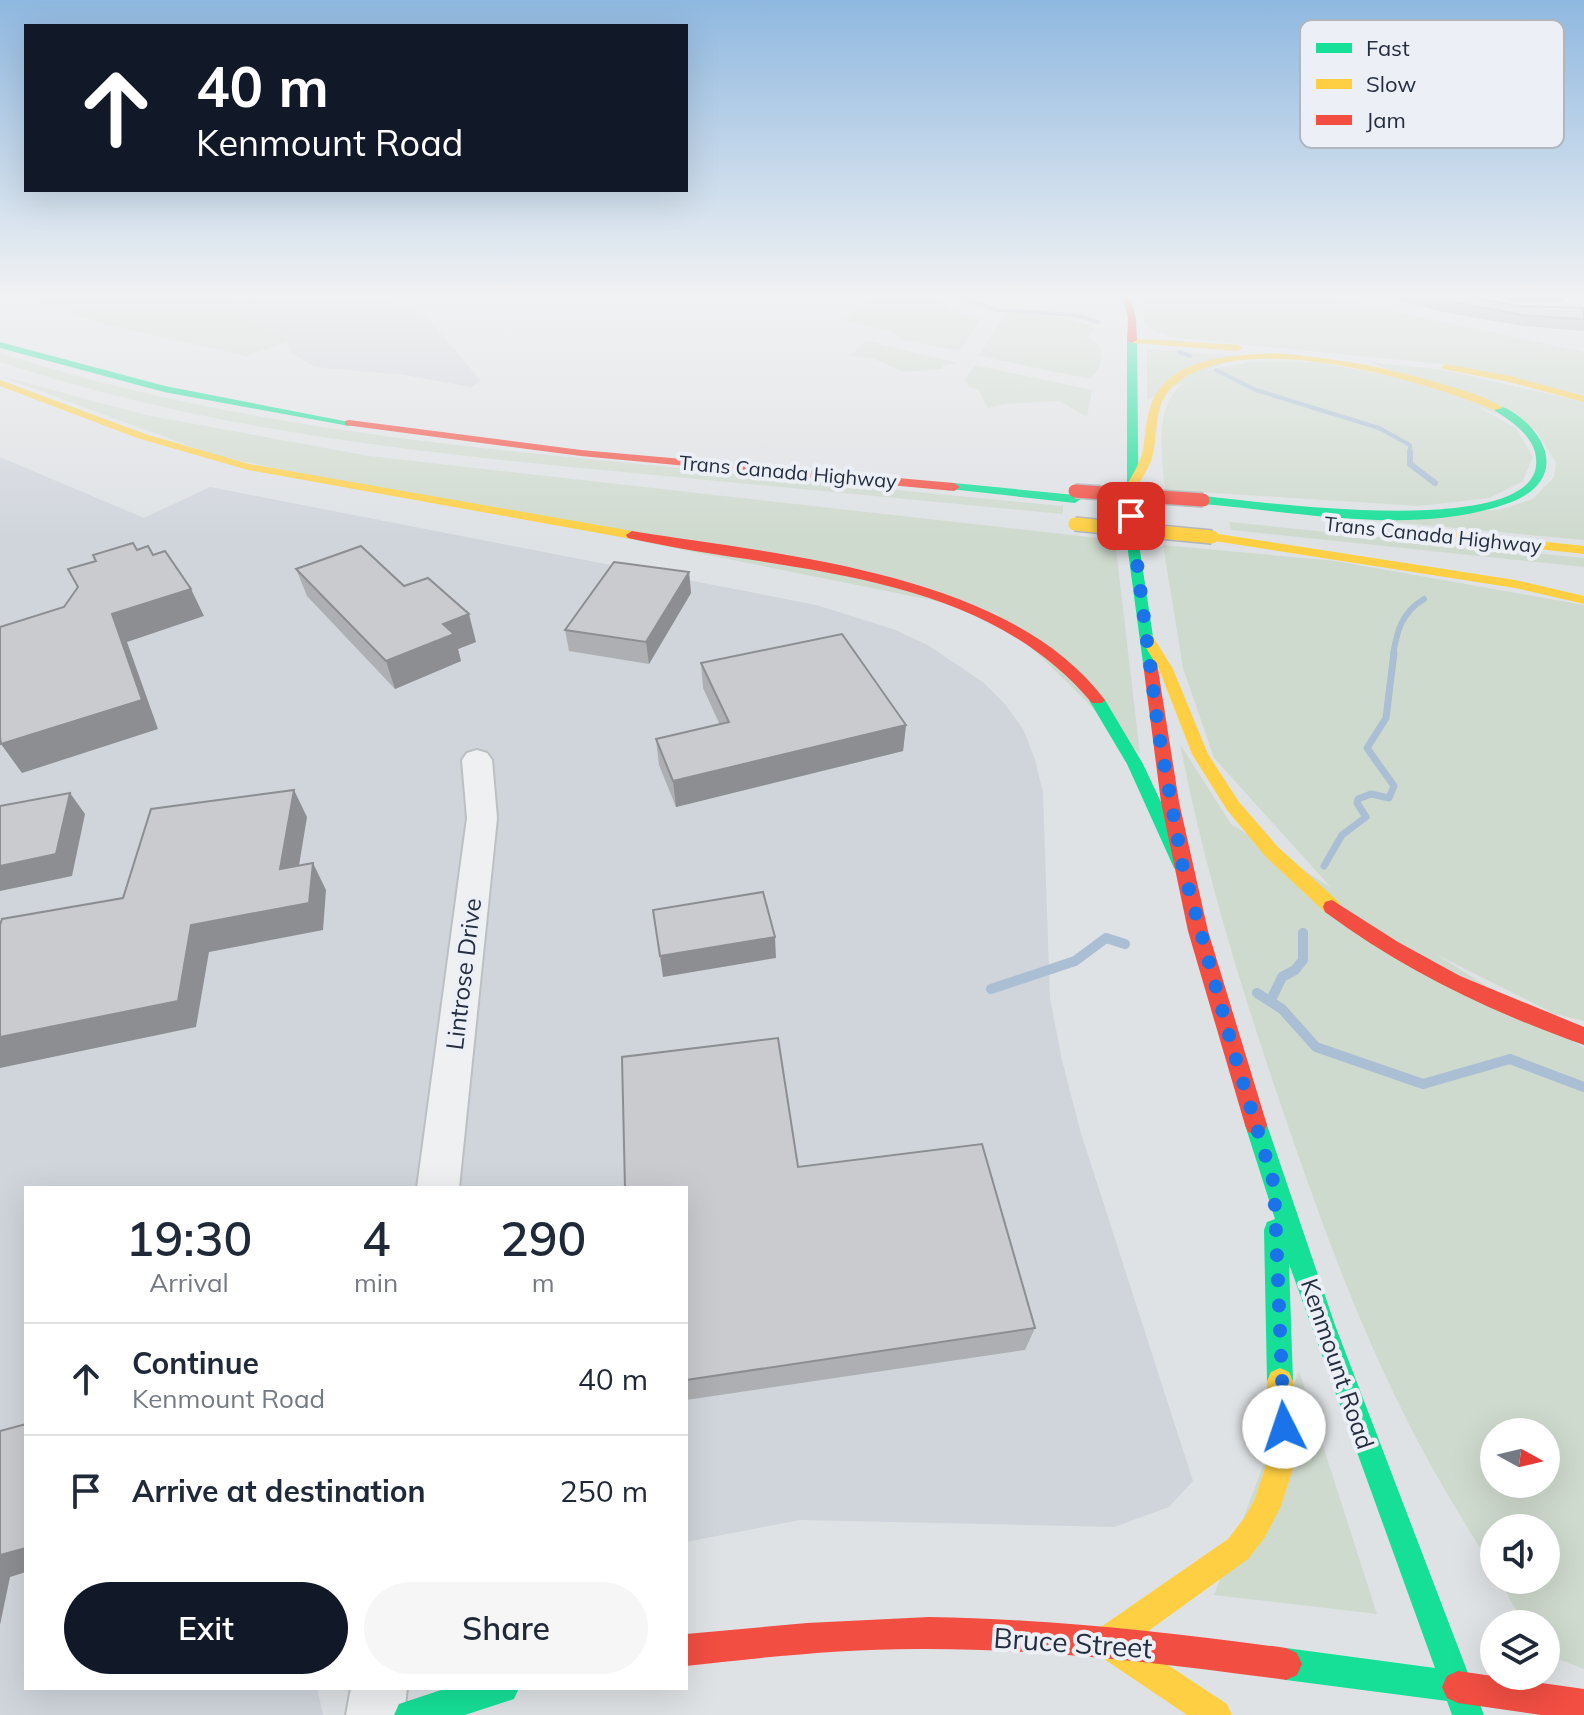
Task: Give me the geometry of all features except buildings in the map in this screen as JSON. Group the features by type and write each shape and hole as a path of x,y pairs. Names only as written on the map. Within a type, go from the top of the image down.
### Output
{"main road":[{"path":"23,377 100,400"},
{"name":"Trans Canada Highway","path":"113,377 148,387 315,420 513,446 807,474 1204,505 1584,550"},
{"name":"Kenmount Road","path":"1133,377 1133,544 1162,754 1183,868 1274,1184 1383,1494 1468,1715"},
{"path":"1131,488 1146,459 1155,404 1164,389 1179,377"},
{"path":"1204,505 1450,510 1492,505 1522,495 1534,486 1544,473 1543,453 1528,431 1513,417 1480,398 1419,377"},
{"path":"1500,377 1584,399"},
{"path":"0,383 141,436 248,467 824,569 906,586 956,602 1026,636 1083,683 1109,718 1183,868"},
{"name":"Trans Canada Highway","path":"1068,523 1553,573"},
{"path":"1212,537 1515,584 1584,600"},
{"path":"1147,638 1166,670 1185,725 1221,788 1245,824 1312,893 1390,949 1450,982 1554,1027 1584,1036"},
{"path":"1216,1715 1106,1642 1238,1549 1269,1506 1284,1445 1274,1184"},
{"name":"Bruce Street","path":"688,1650 812,1637 929,1633 1106,1642 1584,1705"},
{"path":"410,1715 496,1690"}],"street":[{"name":"Lintrose Drive","path":"438,1186 482,818 477,760"},
{"path":"375,1715 379,1690"}],"shaded area":[{"path":"3,377 145,415 369,456 1115,540 1140,754 996,613 216,456"},
{"path":"50,377 81,377 233,412 391,437 1063,506 1063,514 387,446 230,421"},
{"path":"415,377 478,377 481,381 471,387"},
{"path":"966,377 1031,377 1092,390 1087,417 1060,401 1004,404 988,408 978,389 969,387 964,380"},
{"path":"1147,377 1194,377 1147,400"},
{"path":"1193,377 1396,377 1438,385 1516,428 1533,457 1522,482 1489,498 1419,506 1165,490 1161,440 1163,423 1173,393"},
{"path":"1407,377 1474,377 1584,402 1584,540 1306,514 1500,510 1533,499 1554,477 1556,463 1536,430"},
{"path":"1504,377 1584,377 1584,395"},
{"path":"0,457 144,518 210,487 816,605 893,629 928,645 984,683 1005,704 1023,729 1035,759 1043,793 1050,998 1080,1130 1193,1481 1169,1507 1114,1527 800,1520 688,1542 688,1186 24,1186 24,1690 317,1690 323,1715 0,1715"},
{"path":"1229,522 1584,558 1584,567 1231,530"},
{"path":"1163,545 1336,561 1584,605 1584,1021 1555,1014 1354,913 1214,758 1183,668"},
{"path":"1180,744 1231,824 1584,1048 1584,1669 1560,1660 1560,1610 1516,1610 1507,1594 1560,1594 1560,1514 1480,1514 1480,1548 1425,1454 1385,1374 1350,1294 1289,1130 1234,961 1199,832"},
{"path":"1299,1371 1377,1614 1214,1595"}],"waterway":[{"path":"1230,377 1256,390 1379,428 1410,445 1410,464 1435,483"},
{"path":"1393,655 1402,622 1410,610 1424,599"},
{"path":"1324,866 1342,835 1366,817 1357,803 1358,799 1371,794 1389,798 1394,786 1367,748 1386,718 1394,653"},
{"path":"1271,1000 1282,977 1295,970 1303,960 1303,933"},
{"path":"991,989 1075,961 1106,938 1125,944"},
{"path":"1257,993 1282,1009 1316,1047 1423,1084 1510,1059 1584,1087"}],"traffic: fast":[{"path":"119,377 164,389 349,423"},
{"path":"1132,377 1133,544 1150,663"},
{"path":"1203,500 1392,515 1467,510 1502,502 1535,483 1541,470 1542,457 1528,430 1498,408"},
{"path":"954,487 1075,499"},
{"path":"1097,700 1135,764 1183,868"},
{"path":"1256,1125 1322,1325 1468,1715"},
{"path":"1276,1230 1280,1381"},
{"path":"1286,1664 1458,1687"},
{"path":"410,1715 496,1690"}],"traffic: slow":[{"path":"1131,488 1146,459 1159,397 1181,377"},
{"path":"1406,377 1467,395 1498,408"},
{"path":"1500,377 1584,399"},
{"path":"0,383 141,436 248,467 632,535"},
{"path":"1075,524 1212,537"},
{"path":"1415,532 1584,550"},
{"path":"1212,537 1515,584 1584,600"},
{"path":"1147,638 1166,669 1200,754 1233,806 1272,852 1332,907"},
{"path":"1216,1715 1106,1642 1238,1549 1255,1527 1267,1506 1280,1465 1280,1381"}],"traffic: jam":[{"path":"349,423 581,453 954,487"},
{"path":"1075,491 1203,500"},
{"path":"632,535 847,572 955,603 1003,623 1045,649 1097,700"},
{"path":"1150,663 1170,802 1198,931 1256,1125"},
{"path":"1332,907 1391,948 1453,982 1517,1011 1584,1036"},
{"path":"688,1650 838,1636 974,1634 1108,1642 1286,1664"},
{"path":"1458,1687 1584,1705"}],"route":[{"path":"1131,516 1159,735 1183,868 1198,931 1274,1184 1284,1427"}]}
